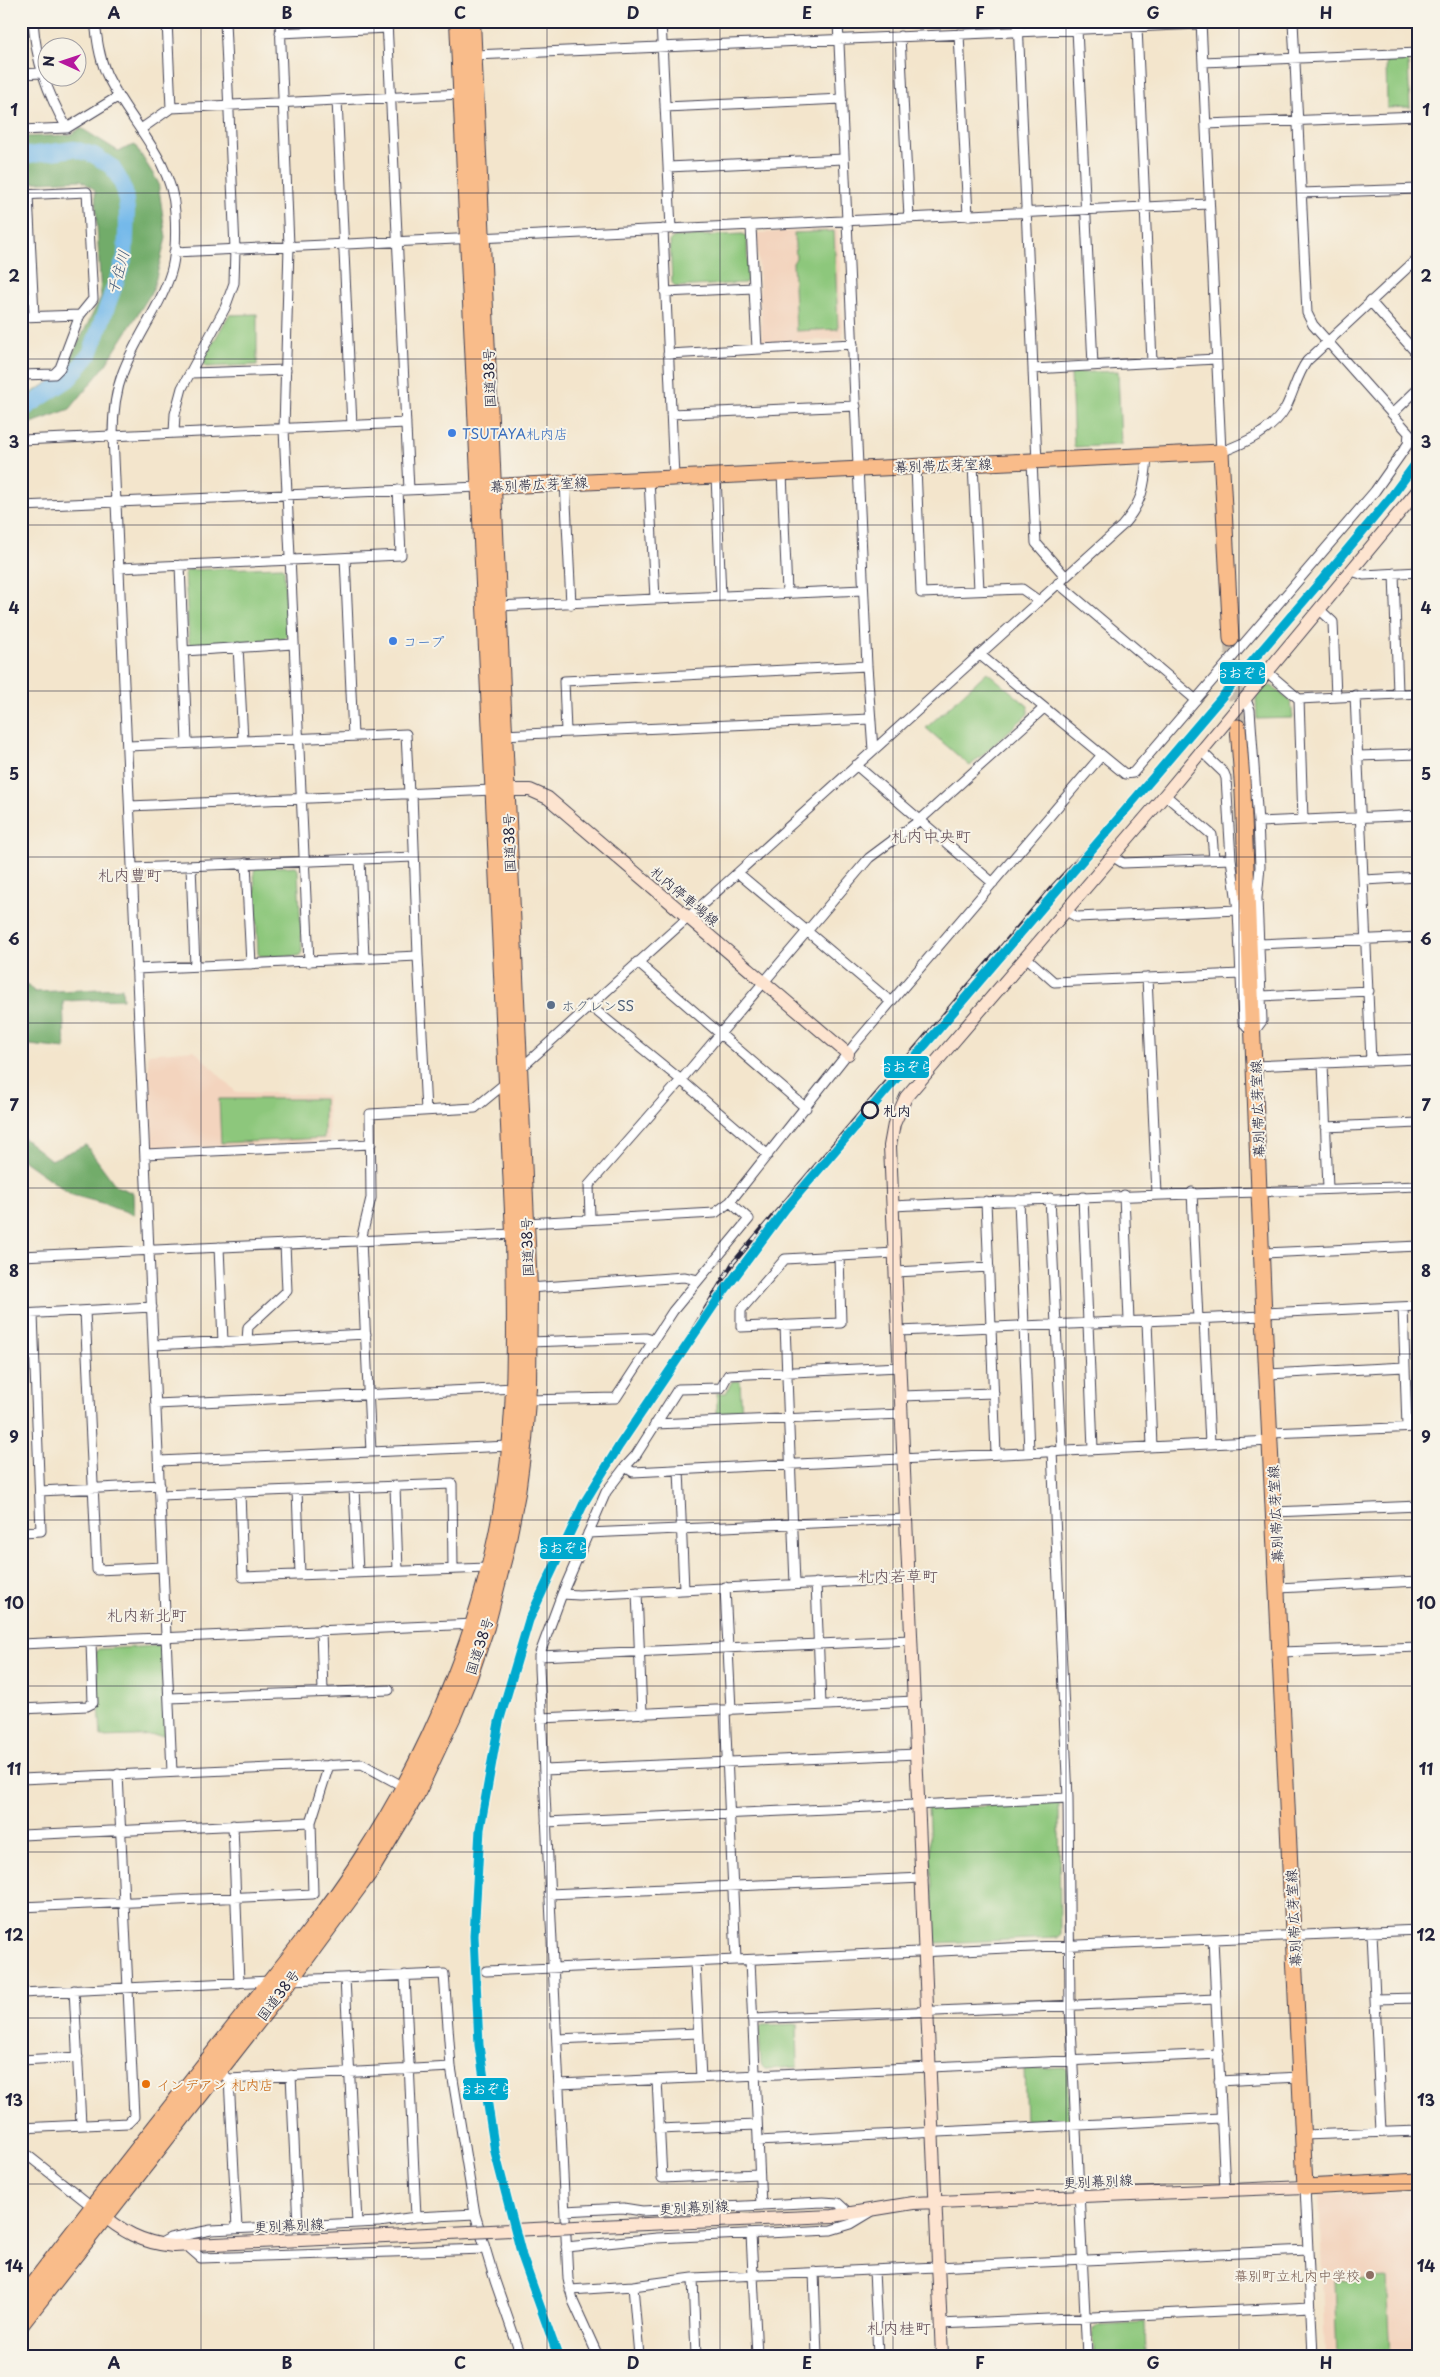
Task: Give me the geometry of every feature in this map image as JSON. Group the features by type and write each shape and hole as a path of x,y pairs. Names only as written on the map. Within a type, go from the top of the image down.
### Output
{"highway":[{"name":"国道38号","path":"458,21 462,94 475,238"},
{"name":"国道38号","path":"472,21 474,55 475,238 497,735 519,1070 524,1392 510,1446 504,1491 488,1568 480,1625"},
{"name":"国道38号","path":"486,486 499,606 497,735"},
{"name":"国道38号","path":"21,2300 100,2212 218,2071 290,1980 371,1870 411,1791 442,1711 480,1625 506,1549 517,1493 529,1342 529,1288 520,1228 507,1082 500,790"},
{"name":"国道38号","path":"218,2071 272,1981 411,1791"},
{"name":"国道38号","path":"21,2324 100,2212"}],"main road":[{"name":"幕別帯広芽室線","path":"486,486 1146,457 1221,452"},
{"path":"1221,452 1231,639"},
{"name":"幕別帯広芽室線","path":"1238,727 1243,793 1264,1315 1305,2187"},
{"path":"1305,2187 1419,2181"}],"street":[{"path":"33,21 35,50 38,62"},
{"path":"94,21 101,59 119,96 154,150 171,192 175,210 174,252 171,271 158,304 123,371 113,413 172,1772"},
{"path":"167,21 171,108"},
{"path":"174,433 182,388 225,308 234,283 225,21"},
{"path":"280,21 289,246 284,429 286,494 309,962"},
{"path":"661,21 668,167 665,292 674,477"},
{"path":"838,21 863,590 873,750"},
{"path":"1018,21 1033,369 1036,543 1065,576"},
{"path":"979,654 1101,756 1125,774 1133,773 1374,491 1408,444 1409,433 1326,341 1313,325 1307,313 1294,21"},
{"path":"474,55 1137,27 1201,22 1221,452 1248,441 1267,429 1286,408 1301,370 1326,341 1419,257"},
{"path":"280,33 388,25 409,490"},
{"path":"1137,27 1152,362"},
{"path":"1077,29 1093,366"},
{"path":"959,34 968,216"},
{"path":"900,36 909,218"},
{"path":"1203,62 1419,53"},
{"path":"21,74 38,73"},
{"path":"46,88 52,103 67,128"},
{"path":"141,129 171,108 462,94"},
{"path":"21,130 67,128 119,96"},
{"path":"664,107 842,99"},
{"path":"337,100 352,426"},
{"path":"1206,124 1419,116"},
{"path":"668,167 844,160"},
{"path":"1301,193 1419,189"},
{"path":"21,375 54,374 60,368 80,315 93,299 87,192 25,195 34,316"},
{"path":"174,252 1209,204"},
{"path":"751,226 757,349"},
{"path":"665,292 754,288"},
{"path":"1370,301 1419,356"},
{"path":"21,316 80,315"},
{"path":"668,354 853,344"},
{"path":"1033,369 1216,359"},
{"path":"191,373 286,370"},
{"path":"1392,414 1419,388"},
{"path":"671,414 856,406"},
{"path":"21,440 406,423"},
{"path":"372,1452 361,1240 371,1198 370,1114 475,1108 507,1082 589,1005 1039,601 1132,514 1145,484 1146,457"},
{"path":"973,464 979,590"},
{"path":"916,466 921,593 1022,589 1039,601"},
{"path":"782,473 787,593"},
{"path":"716,476 721,596"},
{"path":"649,479 655,599"},
{"path":"565,482 571,604"},
{"path":"21,506 486,486"},
{"path":"942,2356 924,1952 920,1805 890,1146 894,1124 906,1097 1165,795 1200,750 1419,489"},
{"path":"119,568 401,554 398,490"},
{"path":"345,558 353,736"},
{"path":"180,565 187,743"},
{"path":"1352,571 1364,575 1419,572"},
{"path":"1394,573 1398,693"},
{"path":"1058,582 1196,700"},
{"path":"499,606 863,590"},
{"path":"1319,609 1333,622 1336,696"},
{"path":"184,651 293,644"},
{"path":"238,647 243,740"},
{"path":"566,732 564,681 867,666"},
{"path":"1266,671 1299,699 1419,693"},
{"path":"1355,695 1372,1061"},
{"path":"1200,750 1224,773 1226,778 1231,859 1238,910 1243,1022 1253,1033 1262,1021 1257,898 1260,867 1250,710 1245,696"},
{"path":"1299,699 1303,820"},
{"path":"590,1219 589,1185 681,1080 869,858 920,820 1044,708"},
{"path":"497,735 870,719"},
{"path":"128,746 406,734 411,794 426,1111"},
{"path":"1358,756 1419,754"},
{"path":"21,1256 361,1240 520,1228 590,1219 715,1213 730,1202 891,1002 1101,756"},
{"path":"856,766 993,883"},
{"path":"130,806 500,790"},
{"name":"札内停車場線","path":"500,790 530,790 548,798 848,1054"},
{"path":"1165,795 1212,835 1214,859"},
{"path":"1258,822 1419,815"},
{"path":"1112,856 1124,863 1231,859"},
{"path":"133,868 414,857"},
{"path":"360,858 364,959"},
{"path":"246,863 251,964"},
{"path":"191,866 195,966"},
{"path":"738,872 891,1002"},
{"path":"1364,880 1419,877"},
{"path":"1066,911 1078,917 1238,910"},
{"path":"1259,944 1419,938"},
{"path":"136,969 418,956"},
{"path":"1026,957 1054,982 1241,974"},
{"path":"637,962 806,1108"},
{"path":"1147,978 1157,1194"},
{"path":"1261,996 1369,991"},
{"path":"589,1005 681,1080 768,1155"},
{"path":"1255,1066 1419,1059"},
{"path":"1323,1063 1328,1189"},
{"path":"1325,1127 1419,1123"},
{"path":"145,1154 371,1144"},
{"path":"894,1206 1192,1192 1260,1192 1419,1186"},
{"path":"1192,1192 1210,1444"},
{"path":"1124,1195 1129,1321"},
{"path":"1083,1197 1093,1449"},
{"path":"1050,1198 1062,1451"},
{"path":"1019,1200 1029,1452"},
{"path":"986,1201 996,1454"},
{"path":"156,1404 368,1393 524,1392 616,1398 672,1311 750,1219 730,1202"},
{"path":"247,1340 248,1327 287,1291 285,1244"},
{"path":"1263,1253 1419,1246"},
{"path":"219,1247 223,1342"},
{"path":"839,1256 841,1323 741,1327 741,1310 785,1259 839,1256 896,1253"},
{"path":"896,1272 989,1268"},
{"path":"529,1288 684,1277 698,1280"},
{"path":"899,1331 1201,1319 1419,1306"},
{"path":"21,1314 152,1307"},
{"path":"1403,1307 1407,1427"},
{"path":"85,1311 97,1570 163,1567"},
{"path":"21,1532 42,1531 33,1314"},
{"path":"1147,1321 1152,1447"},
{"path":"785,1325 785,1373 795,1584"},
{"path":"154,1346 366,1334"},
{"path":"529,1342 646,1338 653,1340"},
{"path":"598,2356 570,2290 566,2247 539,1656 562,1594 606,1492 636,1455 678,1390 721,1388 728,1375 900,1367"},
{"path":"1268,1374 1405,1367"},
{"path":"901,1396 994,1393"},
{"path":"655,1424 902,1414"},
{"path":"625,1467 633,1472 790,1466 1210,1444 1271,1437 1419,1427"},
{"path":"159,1461 510,1446"},
{"path":"1052,1451 1068,1798 1070,2006 1087,2356"},
{"path":"679,1470 684,1589"},
{"path":"160,1495 452,1484 453,1569"},
{"path":"40,1491 160,1485"},
{"path":"395,1486 398,1571"},
{"path":"354,1488 358,1572"},
{"path":"297,1490 300,1574"},
{"path":"240,1492 243,1577 488,1568"},
{"path":"1274,1512 1419,1506"},
{"path":"588,1533 906,1519"},
{"path":"562,1594 579,1595 909,1579"},
{"path":"1278,1588 1419,1581"},
{"path":"816,1583 821,1705"},
{"path":"725,1587 728,1648 728,1761 736,1960"},
{"path":"636,1592 642,1714"},
{"path":"21,1644 321,1630 480,1625"},
{"path":"321,1630 323,1692"},
{"path":"21,1709 87,1706 93,1703 91,1640"},
{"path":"539,1656 911,1640"},
{"path":"1281,1652 1419,1647"},
{"path":"169,1698 389,1690"},
{"path":"541,1718 915,1701"},
{"path":"544,1770 917,1754"},
{"path":"21,1779 362,1764 411,1791"},
{"path":"21,1907 313,1894 311,1822 329,1765"},
{"path":"21,2128 128,2123 134,2117 118,1774"},
{"path":"546,1822 1068,1798"},
{"path":"21,1835 311,1822"},
{"path":"234,1825 240,1983"},
{"path":"549,1894 923,1878"},
{"path":"486,1971 1419,1930"},
{"path":"1372,1932 1381,2132"},
{"path":"1213,1939 1225,2190"},
{"path":"750,1960 761,2206"},
{"path":"695,1962 701,2078"},
{"path":"21,1993 444,1974 451,2067 475,2214 521,2356"},
{"path":"404,1975 416,2217"},
{"path":"345,1978 357,2223"},
{"path":"74,1990 81,2124"},
{"path":"1375,2000 1419,1998"},
{"path":"752,2020 1216,1999"},
{"path":"557,2039 698,2033"},
{"path":"559,2084 1218,2054"},
{"path":"21,2060 78,2057"},
{"path":"237,2228 218,2071 291,2075 451,2067"},
{"path":"291,2075 298,2226"},
{"path":"1219,2081 1300,2077"},
{"path":"657,2080 662,2178 760,2174"},
{"path":"758,2141 1221,2118"},
{"path":"659,2129 757,2125"},
{"path":"1303,2134 1419,2131"},
{"path":"21,2150 100,2212"},
{"path":"1305,2187 1313,2356"},
{"name":"更別幕別線","path":"100,2212 118,2228 142,2240 159,2244 186,2245 850,2214 913,2203 1305,2187"},
{"path":"565,2210 622,2208 642,2211 838,2203 850,2214"},
{"path":"566,2247 657,2238 832,2230 851,2224 872,2211"},
{"path":"159,2244 170,2238 211,2230 357,2223 475,2214"},
{"path":"751,2234 757,2356"},
{"path":"186,2245 201,2258 485,2249"},
{"path":"570,2290 633,2286 693,2278 1308,2250"},
{"path":"874,2270 878,2356"},
{"path":"814,2272 817,2356"},
{"path":"693,2278 696,2356"},
{"path":"633,2286 639,2356"},
{"path":"940,2324 1310,2307"}],"shaded area":[{"path":"838,229 843,339 762,343 757,233"},
{"path":"194,1050 236,1092 327,1095 329,1141 157,1149 152,1144 148,1054"},
{"path":"1419,1316 1419,1411 1414,1322"},
{"name":"幕別町立札内中学校","path":"1419,2191 1419,2356 1325,2356 1319,2194"}],"green space":[{"path":"1408,60 1410,107 1387,108 1386,61"},
{"path":"81,128 118,151 135,145 158,182 166,238 153,290 105,366 70,409 21,427 21,399 62,375 101,297 95,190 81,180 21,183 21,137 70,135"},
{"path":"834,231 838,329 796,331 793,263 796,258 794,233"},
{"path":"743,234 747,237 748,279 745,283 676,287 672,283 670,240 674,237"},
{"path":"257,314 257,365 206,367 202,362 229,315"},
{"path":"1118,371 1121,445 1074,447 1071,373"},
{"path":"282,567 284,569 287,636 284,639 191,645 189,641 185,573 188,570"},
{"path":"987,672 1028,706 1028,714 970,766 926,728"},
{"path":"1272,686 1291,702 1293,718 1257,719 1256,698 1265,687"},
{"path":"296,866 298,870 302,952 299,956 260,956 258,954 254,871 256,868"},
{"path":"21,980 35,992 122,988 123,999 63,1001 65,1049 21,1044"},
{"path":"219,1099 324,1099 324,1138 221,1143"},
{"path":"21,1136 51,1160 86,1145 116,1186 133,1193 134,1215 109,1205 72,1195 21,1159"},
{"path":"732,1381 740,1381 742,1415 717,1416 717,1393 726,1393"},
{"path":"158,1646 161,1649 165,1735 101,1737 96,1651 99,1649"},
{"path":"1059,1803 1060,1935 1056,1938 935,1943 928,1809"},
{"path":"797,2024 798,2067 765,2069 761,2065 759,2028 762,2025"},
{"path":"1064,2067 1067,2071 1069,2117 1066,2120 1026,2121 1024,2069"},
{"path":"1387,2278 1391,2356 1338,2356 1335,2281"},
{"path":"1145,2322 1146,2356 1094,2356 1093,2330 1098,2325"},
{"path":"605,2349 630,2350 632,2356 608,2356"}],"waterway":[{"name":"千住川","path":"21,156 74,149 94,155 112,167 120,180 125,192 127,211 125,257 90,354 69,379 21,411"}],"tunnel":[{"path":"1231,639 1238,727"}],"railway":[{"path":"658,1388 733,1263 1054,885 1145,788"}],"transit line":[{"name":"おおぞら","path":"558,2356 522,2256 495,2152 479,2045 474,1936 480,1829 499,1722 529,1620 584,1503 619,1446 716,1302 786,1208 1337,562 1391,497 1419,459"}],"place":[{"name":"TSUTAYA札内店","path":"452,433"},
{"name":"コープ","path":"393,641"},
{"name":"ホクレンSS","path":"551,1005"},
{"name":"札内","path":"870,1110"},
{"name":"インデアン 札内店","path":"146,2084"},
{"name":"幕別町立札内中学校","path":"1370,2275"}],"district":[{"name":"札内中央町","path":"931,835"},
{"name":"札内豊町","path":"130,874"},
{"name":"札内若草町","path":"898,1575"},
{"name":"札内新北町","path":"147,1614"},
{"name":"札内桂町","path":"899,2327"}]}
